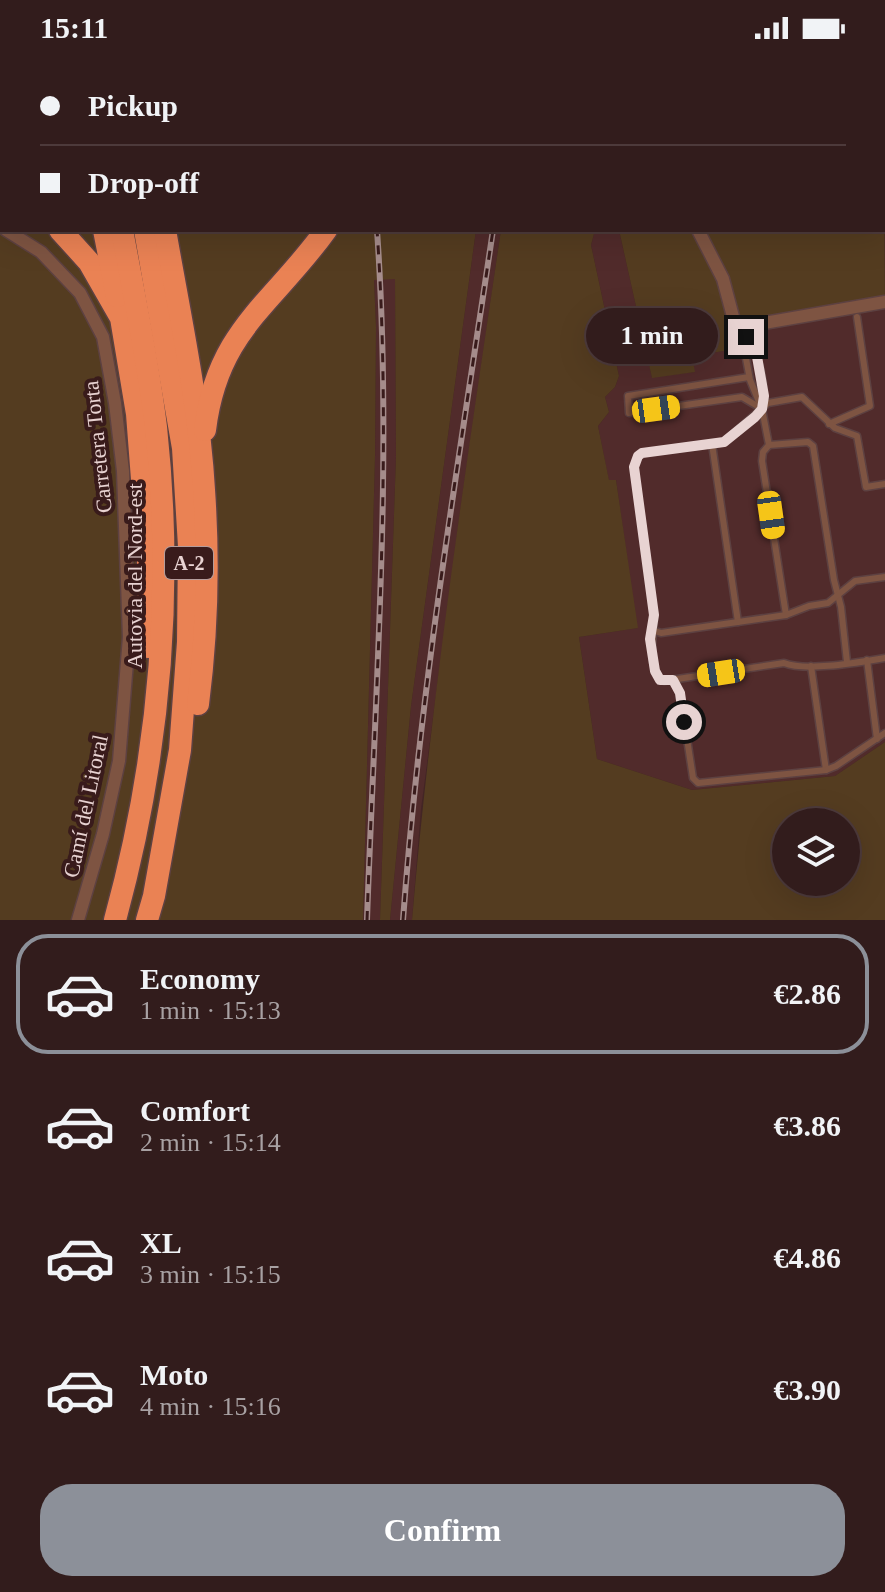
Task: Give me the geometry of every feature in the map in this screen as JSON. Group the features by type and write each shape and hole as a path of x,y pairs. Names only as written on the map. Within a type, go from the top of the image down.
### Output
{"highway":[{"path":"62,232 89,262 121,318"},
{"path":"104,232 137,414 148,557 150,763"},
{"name":"Autovia del Nord-est","path":"115,920 150,763 163,633 160,475 144,349 122,232"},
{"name":"A-2","path":"145,232 183,448 189,546 188,642 180,750 147,920"},
{"path":"154,896 189,775 206,640 202,459 165,232"},
{"path":"202,459 211,395 228,353 255,312 324,232"}],"street":[{"name":"Carretera Torta","path":"9,232 41,252 80,293 103,337 117,417 128,556"},
{"path":"699,232 723,279 741,332 885,302"},
{"name":"Camí del Litoral","path":"78,920 103,834 119,761 129,637 128,556"}],"lane":[{"path":"829,424 870,406 857,317"},
{"path":"741,332 749,377 756,401 762,409"},
{"path":"741,332 756,351 769,445"},
{"path":"749,377 628,396 629,413 742,397 762,409"},
{"path":"885,484 866,487 857,436 841,432 829,424 802,397 768,403 724,442 642,453 635,461 654,615 650,639 657,676 664,681 784,663 794,667 885,658"},
{"path":"786,615 763,452 769,445 808,442 813,446 847,662"},
{"path":"712,444 738,622"},
{"path":"652,630 661,633 786,615 828,603 855,581 885,577"},
{"path":"867,660 877,739"},
{"path":"811,666 826,770"},
{"path":"673,680 680,693 696,782 826,770 885,733"}],"shaded area":[{"path":"0,232 476,232 411,706 390,920 380,920 396,457 395,279 374,280 375,456 363,920 0,920"},
{"path":"476,232 501,232 421,809 412,920 390,920 411,706"},
{"path":"501,232 594,232 591,245 619,376 615,387 605,397 609,412 598,426 609,480 616,480 638,628 579,637 597,759 692,790 835,776 885,742 885,920 412,920 440,661"},
{"path":"594,232 619,232 652,377 694,372 692,356 729,350 731,339 753,325 885,304 885,742 835,776 692,790 597,759 579,637 637,628 616,480 609,481 598,426 609,412 605,397 615,387 619,376 591,245"},
{"path":"619,232 885,232 885,304 753,326 755,335 731,339 730,350 692,356 695,372 652,378"},
{"path":"374,279 395,279 396,457 380,920 363,920 375,456"}],"railway":[{"path":"367,920 383,489 377,232"},
{"path":"403,920 430,661 493,232"}],"route":[{"path":"684,722 680,693 673,680 660,680 655,671 650,639 654,615 634,467 642,453 724,442 762,409 764,396 756,351 746,337"}]}
